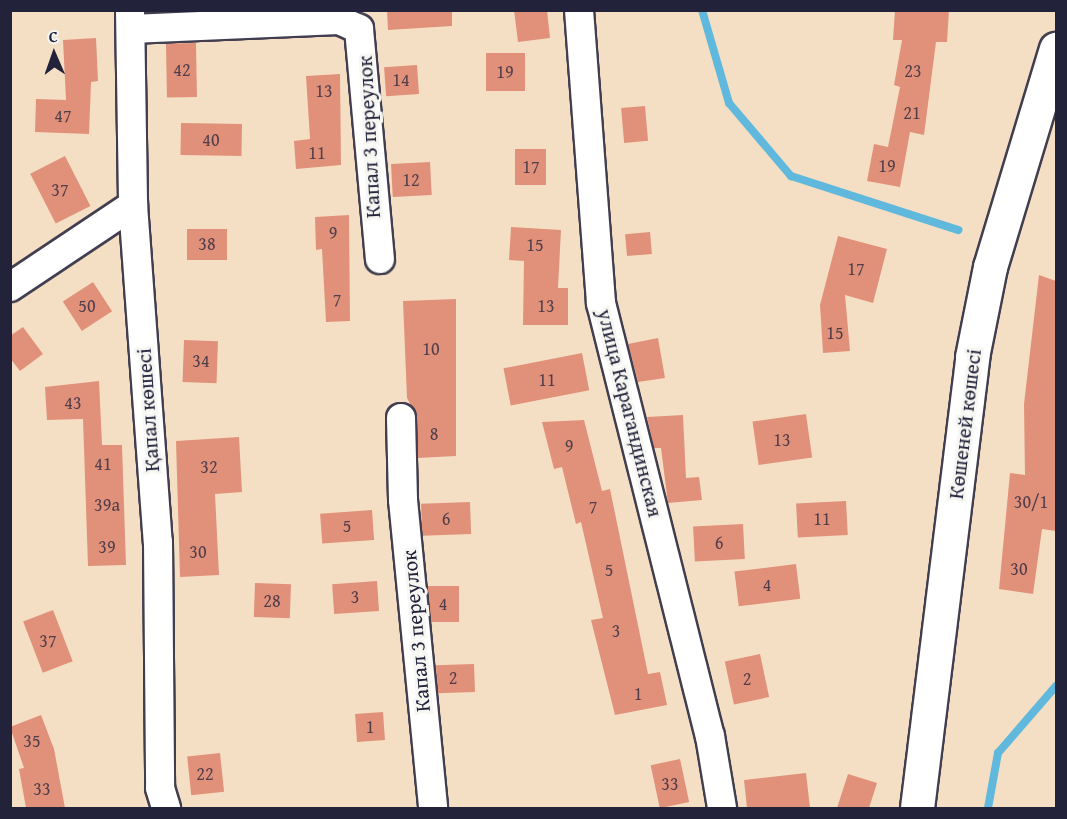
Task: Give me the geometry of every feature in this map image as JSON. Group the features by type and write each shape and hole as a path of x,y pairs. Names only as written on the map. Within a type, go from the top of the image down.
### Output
{"main road":[{"name":"Көшеней көшесі","path":"917,808 972,357 990,267 1056,49"}],"street":[{"name":"улица Карагандинская","path":"579,10 601,303 708,725 722,808"},
{"name":"Қапал көшесі","path":"130,20 133,206 158,542 160,788 166,808"},
{"name":"Капал 3 переулок","path":"130,20 339,20 359,29 380,259"},
{"path":"10,286 133,206"},
{"name":"Капал 3 переулок","path":"401,418 433,808"}],"building":[{"path":"387,10 452,10 452,26 388,30"},
{"path":"514,10 547,10 550,38 518,42"},
{"path":"895,10 949,10 947,42 936,42 924,135 910,132 900,187 867,181 874,144 888,147 900,87 894,85 902,40 893,40"},
{"path":"96,38 98,81 91,82 89,134 35,132 36,99 66,100 63,40"},
{"path":"196,43 197,97 167,98 166,44"},
{"path":"486,53 525,53 525,91 486,91"},
{"path":"417,65 419,94 386,96 384,67"},
{"path":"340,74 341,165 296,169 294,141 310,139 306,76"},
{"path":"645,106 648,141 624,143 621,108"},
{"path":"181,123 242,124 241,156 180,155"},
{"path":"515,149 546,149 546,185 515,185"},
{"path":"65,156 90,206 56,224 30,174"},
{"path":"430,162 432,195 393,197 391,164"},
{"path":"349,215 350,321 326,322 322,249 316,250 315,217"},
{"path":"511,227 561,230 558,288 568,288 568,325 523,325 524,261 509,260"},
{"path":"187,229 227,229 227,260 187,260"},
{"path":"650,232 652,254 627,256 625,234"},
{"path":"838,236 887,249 873,303 845,295 850,351 823,353 820,305"},
{"path":"1039,275 1056,281 1056,531 1042,529 1033,594 999,589 1010,473 1025,475 1024,404"},
{"path":"93,282 112,311 82,331 63,302"},
{"path":"456,299 456,456 418,458 417,417 407,398 403,301"},
{"path":"23,327 43,354 20,371 10,358 10,336"},
{"path":"658,338 665,378 638,382 628,344"},
{"path":"184,340 218,341 217,383 183,382"},
{"path":"582,353 589,390 511,406 503,368"},
{"path":"99,381 102,445 122,445 126,565 88,566 83,419 47,420 45,387"},
{"path":"806,414 812,458 759,465 753,422"},
{"path":"683,415 686,478 699,477 702,500 668,503 661,448 654,448 647,417"},
{"path":"584,420 602,491 610,489 648,674 660,672 667,705 615,715 591,620 603,618 581,522 576,524 562,467 554,469 542,422"},
{"path":"239,437 242,492 215,494 219,575 180,577 176,441"},
{"path":"846,501 848,535 798,538 796,504"},
{"path":"470,502 471,534 422,536 421,504"},
{"path":"372,510 374,540 322,544 320,514"},
{"path":"743,524 745,559 695,562 693,527"},
{"path":"796,564 800,599 739,606 734,572"},
{"path":"377,581 379,611 334,614 332,584"},
{"path":"255,583 291,584 290,618 254,617"},
{"path":"428,586 459,586 459,622 428,622"},
{"path":"53,610 73,661 43,673 23,621"},
{"path":"760,654 769,697 734,705 725,661"},
{"path":"474,664 475,692 437,693 436,665"},
{"path":"383,712 385,740 357,742 355,714"},
{"path":"41,715 54,749 65,808 26,808 19,769 24,768 10,727"},
{"path":"220,753 224,792 191,795 187,756"},
{"path":"680,759 689,802 660,808 651,765"},
{"path":"806,773 810,808 747,808 744,780"},
{"path":"848,774 877,783 869,808 837,808"}],"waterway":[{"path":"702,10 729,103 791,176 958,230"},
{"path":"988,808 998,753 1056,686"}]}
